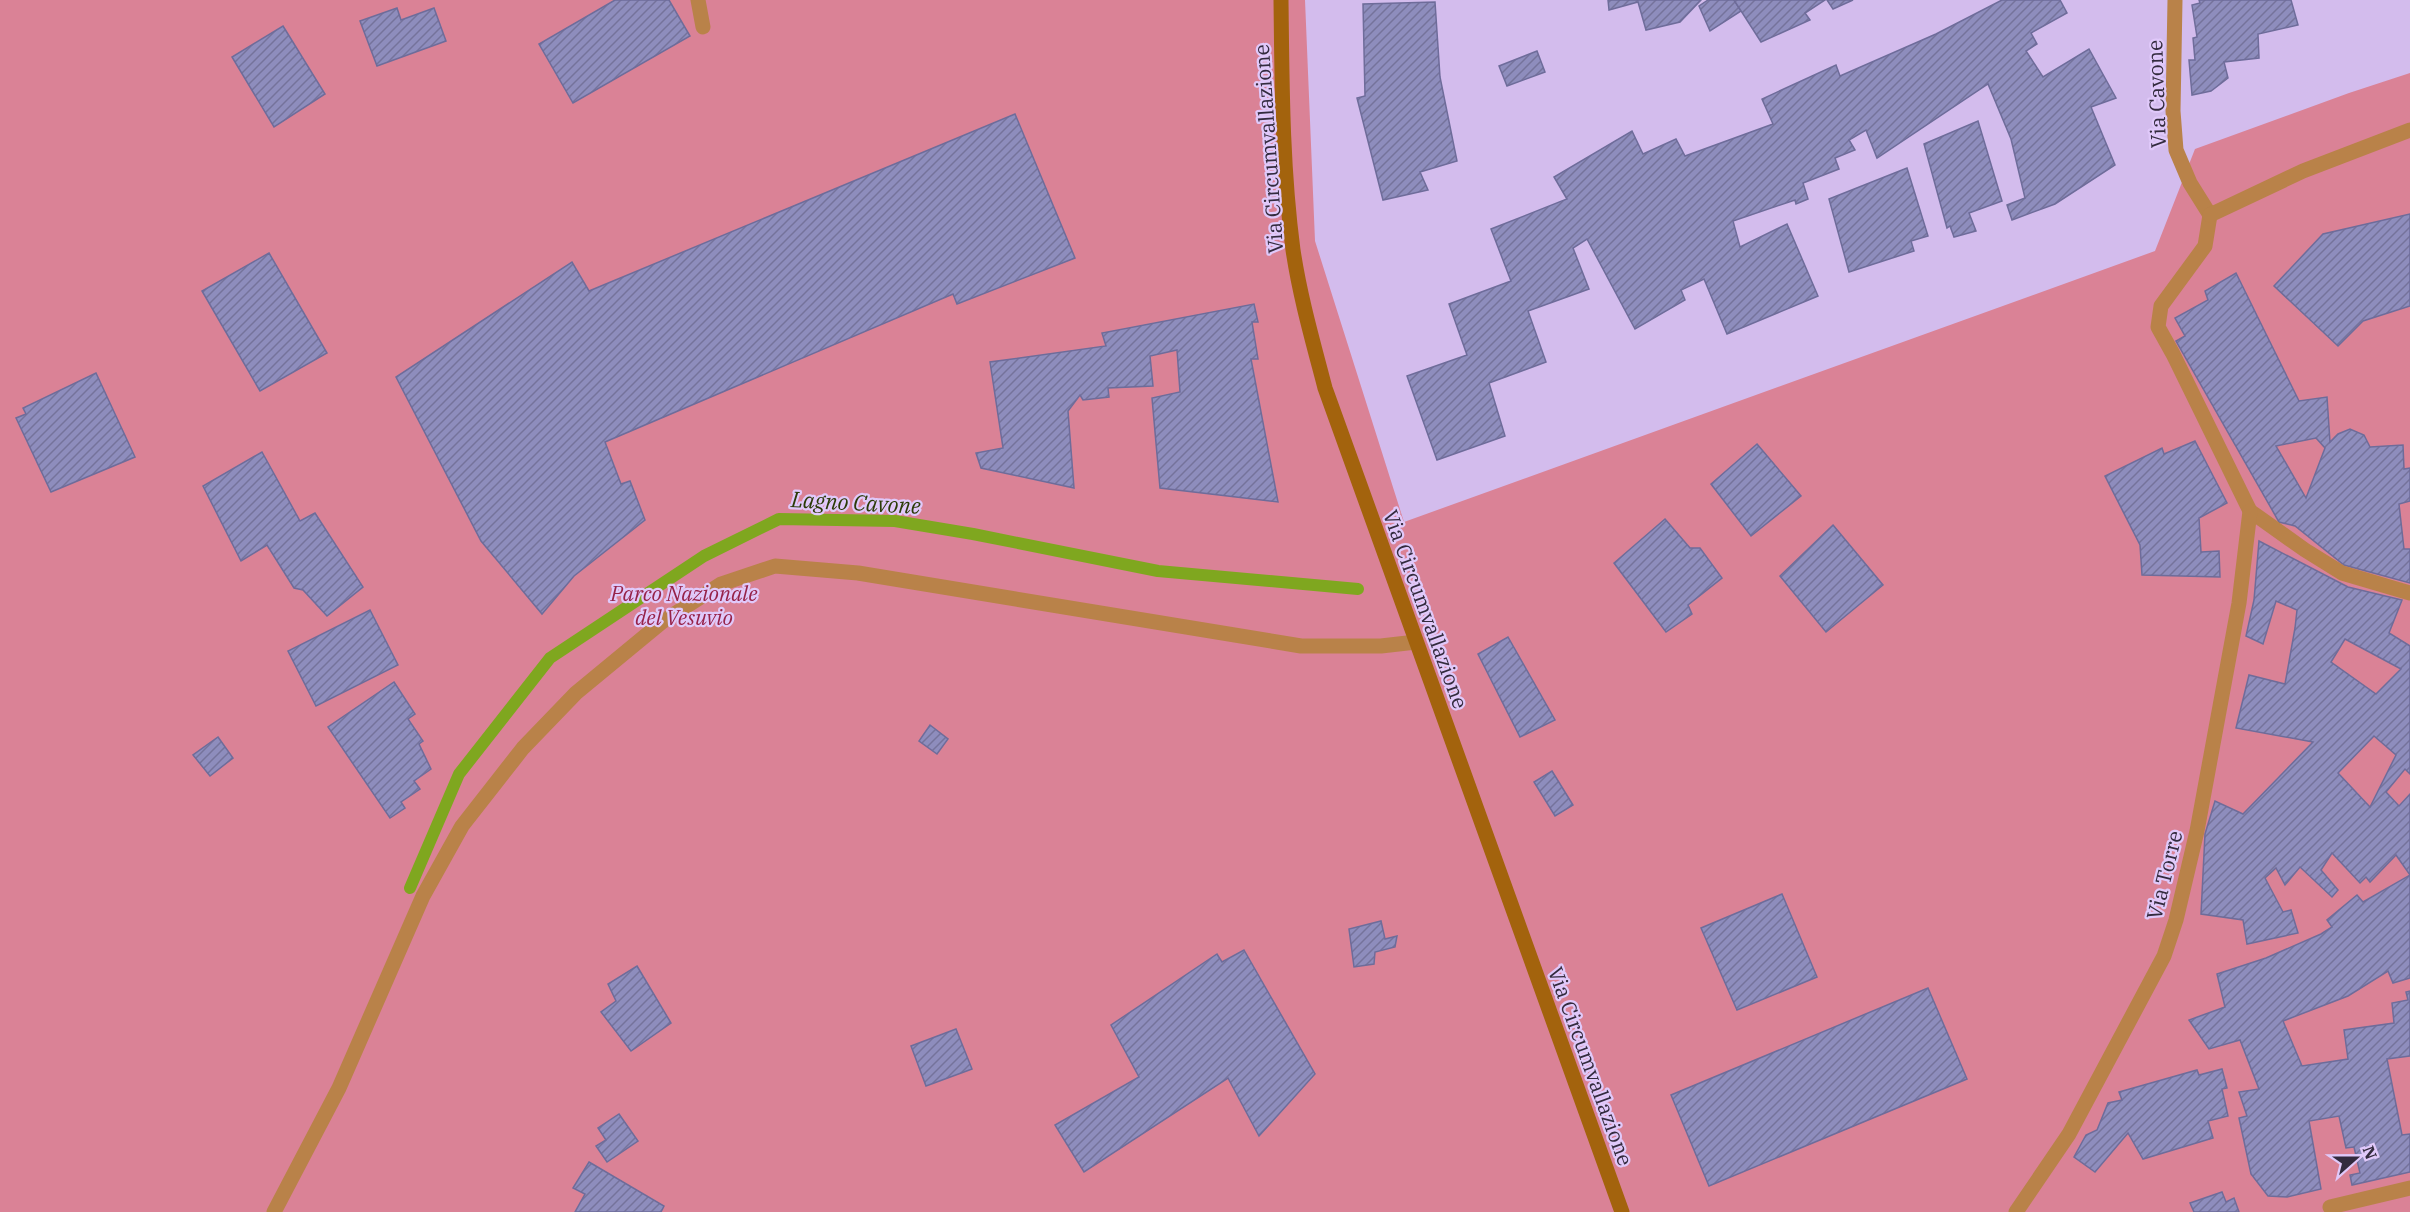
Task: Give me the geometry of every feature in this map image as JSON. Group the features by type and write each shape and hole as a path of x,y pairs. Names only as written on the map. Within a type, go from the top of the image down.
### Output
{"main road":[{"name":"Via Circumvallazione","path":"1281,0 1282,103 1293,250 1306,319 1325,388 1622,1212"}],"street":[{"path":"698,0 703,27"},
{"name":"Via Cavone","path":"2175,0 2173,111 2176,150 2190,183 2210,215"},
{"path":"2410,130 2302,171 2210,215 2205,246 2161,306 2158,327 2250,511 2342,573 2410,593"},
{"name":"Via Torre","path":"2016,1212 2069,1134 2164,956 2176,920 2197,831 2239,603 2250,511"},
{"path":"274,1212 339,1088 423,896 462,826 523,748 576,693 662,622 721,584 775,566 846,572 1301,646 1382,646 1416,642"},
{"path":"2331,1207 2410,1188"}],"green space":[{"name":"Parco Nazionale del Vesuvio","path":"0,0 1305,0 1315,241 1404,522 2155,251 2195,149 2410,73 2410,1212 0,1212"}],"building":[{"path":"615,0 669,0 690,36 573,103 539,44"},
{"path":"1608,0 1701,0 1680,22 1646,30 1638,2 1609,10"},
{"path":"1708,0 1734,0 1741,11 1710,31 1699,6"},
{"path":"1734,0 1825,0 1805,13 1810,20 1761,42"},
{"path":"1827,0 1853,0 1833,9"},
{"path":"2002,0 2060,0 2067,13 2031,33 2037,44 2026,51 2043,77 2089,49 2116,98 2091,107 2115,165 2055,204 2012,220 2007,205 2025,198 2011,139 1988,84 1877,158 1866,130 1849,140 1855,150 1835,158 1839,169 1803,183 1808,199 1796,204 1795,200 1733,221 1740,247 1787,224 1818,296 1727,334 1704,279 1681,290 1685,300 1635,329 1587,239 1573,248 1589,289 1528,311 1546,362 1489,383 1505,436 1437,460 1407,376 1467,355 1449,304 1511,281 1491,229 1567,199 1554,177 1632,131 1643,154 1676,139 1685,156 1773,124 1762,99 1836,65 1840,76 1936,34"},
{"path":"2199,0 2291,0 2298,25 2258,34 2259,58 2224,62 2228,78 2211,91 2192,95 2189,60 2195,60 2193,38 2197,37 2192,5 2200,3"},
{"path":"1435,2 1440,77 1457,161 1420,172 1428,190 1383,200 1357,98 1365,96 1363,4"},
{"path":"397,8 401,20 434,8 446,41 377,66 360,21"},
{"path":"283,26 325,94 274,127 232,57"},
{"path":"1537,51 1545,72 1507,86 1499,66"},
{"path":"1015,114 1075,258 957,304 953,294 605,442 621,484 630,481 645,520 574,576 542,614 481,541 396,377 572,262 589,291"},
{"path":"1978,121 2002,201 1969,213 1976,231 1954,237 1950,226 1947,228 1924,144"},
{"path":"1907,168 1928,236 1911,241 1914,251 1849,272 1829,199"},
{"path":"2410,214 2410,306 2363,321 2338,346 2274,286 2323,234"},
{"path":"269,253 327,353 260,391 202,291"},
{"path":"2236,273 2299,401 2327,397 2330,442 2338,434 2350,429 2364,435 2370,447 2403,445 2404,469 2410,468 2410,501 2399,504 2404,549 2410,549 2410,583 2344,565 2295,526 2279,522 2176,341 2185,336 2175,318 2208,300 2205,291","holes":["2316,438 2325,448 2306,498 2276,446"]},
{"path":"1254,304 1258,322 1252,322 1258,359 1251,359 1278,502 1160,488 1152,398 1180,392 1177,350 1150,356 1153,386 1108,388 1109,397 1083,400 1080,395 1068,411 1074,488 981,468 976,453 1003,448 990,362 1106,346 1102,333"},
{"path":"96,373 135,457 51,492 16,418 26,414 23,408"},
{"path":"2195,441 2227,503 2199,518 2201,552 2219,551 2220,577 2142,575 2140,545 2105,476 2162,448 2164,454"},
{"path":"1757,444 1801,496 1751,536 1711,484"},
{"path":"262,452 300,521 315,513 363,587 327,616 303,590 294,588 267,545 241,561 203,486"},
{"path":"1665,519 1690,548 1700,548 1722,578 1688,605 1692,614 1666,632 1614,563"},
{"path":"1833,525 1883,585 1826,632 1780,576"},
{"path":"2259,541 2348,587 2402,600 2389,633 2410,646 2410,774 2405,769 2386,792 2399,806 2410,794 2410,875 2396,855 2370,882 2366,877 2360,883 2332,853 2321,870 2338,890 2332,897 2300,867 2285,885 2276,868 2265,878 2283,912 2291,910 2298,933 2247,944 2243,920 2201,914 2205,834 2215,801 2243,814 2313,742 2236,728 2249,675 2285,684 2295,628 2297,610 2276,601 2263,644 2246,636 2254,600","holes":["2345,639 2401,669 2376,694 2331,662","2374,736 2396,755 2370,807 2338,773"]},
{"path":"370,610 398,665 316,706 288,651"},
{"path":"1508,637 1555,720 1520,737 1478,654"},
{"path":"394,682 415,714 408,719 423,741 419,744 431,769 414,781 420,789 401,802 405,808 390,818 328,727"},
{"path":"930,725 948,739 937,754 919,741"},
{"path":"218,737 233,758 210,776 193,755"},
{"path":"1552,771 1573,805 1555,816 1534,782"},
{"path":"2410,875 2410,978 2393,983 2388,971 2348,996 2283,1021 2302,1066 2348,1059 2344,1030 2394,1023 2392,1003 2408,1000 2406,992 2410,991 2410,1056 2387,1059 2402,1135 2410,1134 2410,1172 2352,1185 2350,1175 2360,1173 2354,1147 2346,1148 2339,1116 2309,1121 2321,1189 2287,1197 2268,1196 2251,1174 2239,1118 2247,1116 2239,1092 2259,1089 2240,1040 2209,1049 2189,1020 2225,1007 2217,974 2266,958 2321,934 2332,927 2327,920 2357,895 2363,902"},
{"path":"1782,894 1817,977 1737,1010 1701,928"},
{"path":"1381,921 1385,939 1397,936 1395,947 1375,952 1374,964 1354,967 1349,929"},
{"path":"1244,950 1315,1074 1259,1136 1228,1078 1084,1172 1055,1125 1139,1077 1111,1025 1217,954 1222,962"},
{"path":"637,966 671,1023 631,1051 601,1012 616,1001 608,984"},
{"path":"1928,988 1967,1079 1709,1186 1671,1095"},
{"path":"956,1029 972,1069 926,1086 911,1046"},
{"path":"2222,1069 2227,1088 2222,1089 2228,1116 2208,1121 2213,1138 2143,1159 2128,1133 2095,1172 2074,1157 2086,1135 2097,1130 2108,1103 2122,1100 2119,1092 2197,1070 2199,1075"},
{"path":"619,1114 638,1141 607,1162 596,1146 606,1140 598,1128"},
{"path":"589,1162 664,1206 661,1212 575,1212 585,1194 573,1188"},
{"path":"2222,1192 2226,1202 2234,1198 2239,1212 2194,1212 2190,1203"}],"waterway":[{"name":"Lagno Cavone","path":"410,888 459,774 550,658 704,556 779,519 895,521 1158,571 1358,589"}]}
